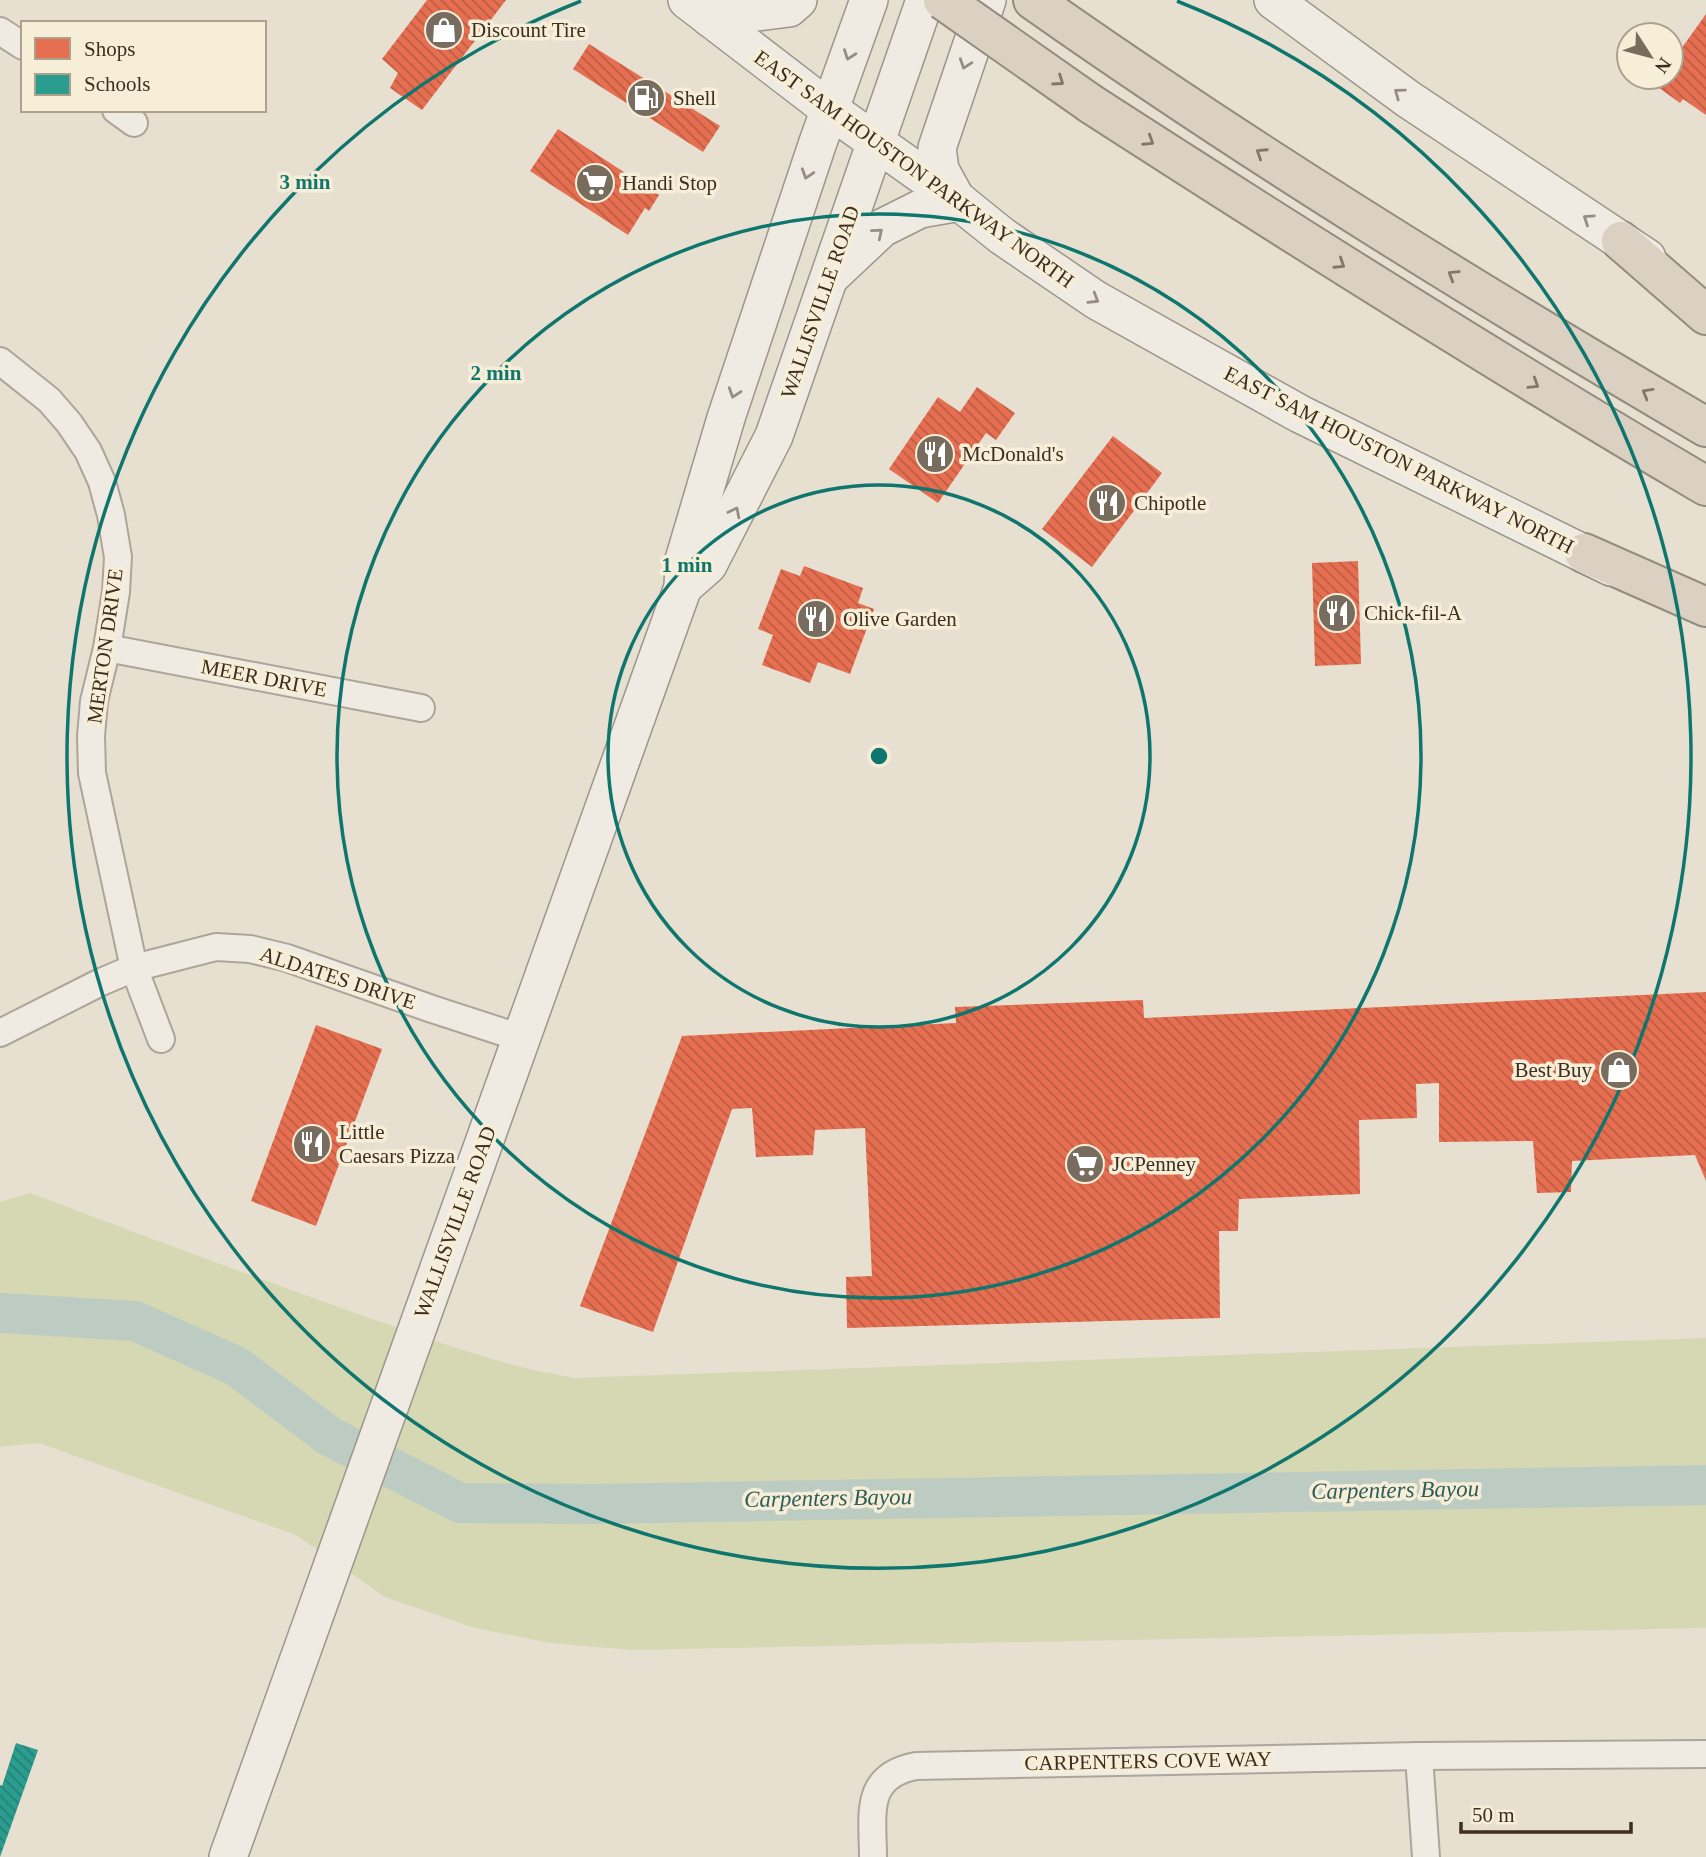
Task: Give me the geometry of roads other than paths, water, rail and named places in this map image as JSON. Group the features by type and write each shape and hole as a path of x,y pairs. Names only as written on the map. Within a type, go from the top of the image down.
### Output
{"highway":[{"path":"943,0 1091,104 1375,286 1559,400 1706,486"},
{"path":"1033,0 1105,51 1403,244 1706,428"},
{"path":"1621,241 1706,315"},
{"path":"1584,553 1706,607"}],"main road":[{"path":"699,9 789,8 798,0"},
{"name":"WALLISVILLE ROAD","path":"228,1857 683,587 684,560 726,418 829,109 869,0"},
{"name":"WALLISVILLE ROAD","path":"683,587 708,565 774,436 925,0"},
{"path":"828,279 883,228 920,209 958,200 940,170 937,148 987,0"},
{"path":"1273,0 1408,99 1706,298"},
{"name":"EAST SAM HOUSTON PARKWAY NORTH","path":"699,9 829,109 958,200 1002,236 1108,307 1300,414 1584,553 1706,618"}],"street":[{"path":"0,31 21,45"},
{"name":"MERTON DRIVE","path":"0,361 49,400 69,423 88,451 102,482 111,515 118,557 116,592 107,648 94,701 92,773 134,968 160,1039"},
{"name":"MEER DRIVE","path":"107,648 421,708"},
{"name":"ALDATES DRIVE","path":"0,1033 90,987 134,968 216,947 250,949 287,958 521,1038"},
{"name":"CARPENTERS COVE WAY","path":"873,1857 873,1805 876,1792 890,1774 916,1766 1419,1756 1706,1754"},
{"path":"1419,1756 1426,1857"}],"waterway":[{"name":"Carpenters Bayou","path":"0,1313 135,1321 236,1366 329,1436 460,1503 593,1504 1706,1485"}],"place":[{"name":"Discount Tire","path":"444,30"},
{"name":"Shell","path":"646,98"},
{"name":"Handi Stop","path":"595,183"},
{"name":"McDonald's","path":"935,454"},
{"name":"Chipotle","path":"1107,503"},
{"name":"Chick-fil-A","path":"1337,613"},
{"name":"Olive Garden","path":"816,619"},
{"name":"Best Buy","path":"1619,1070"},
{"name":"Little Caesars Pizza","path":"312,1144"},
{"name":"JCPenney","path":"1085,1164"}]}
